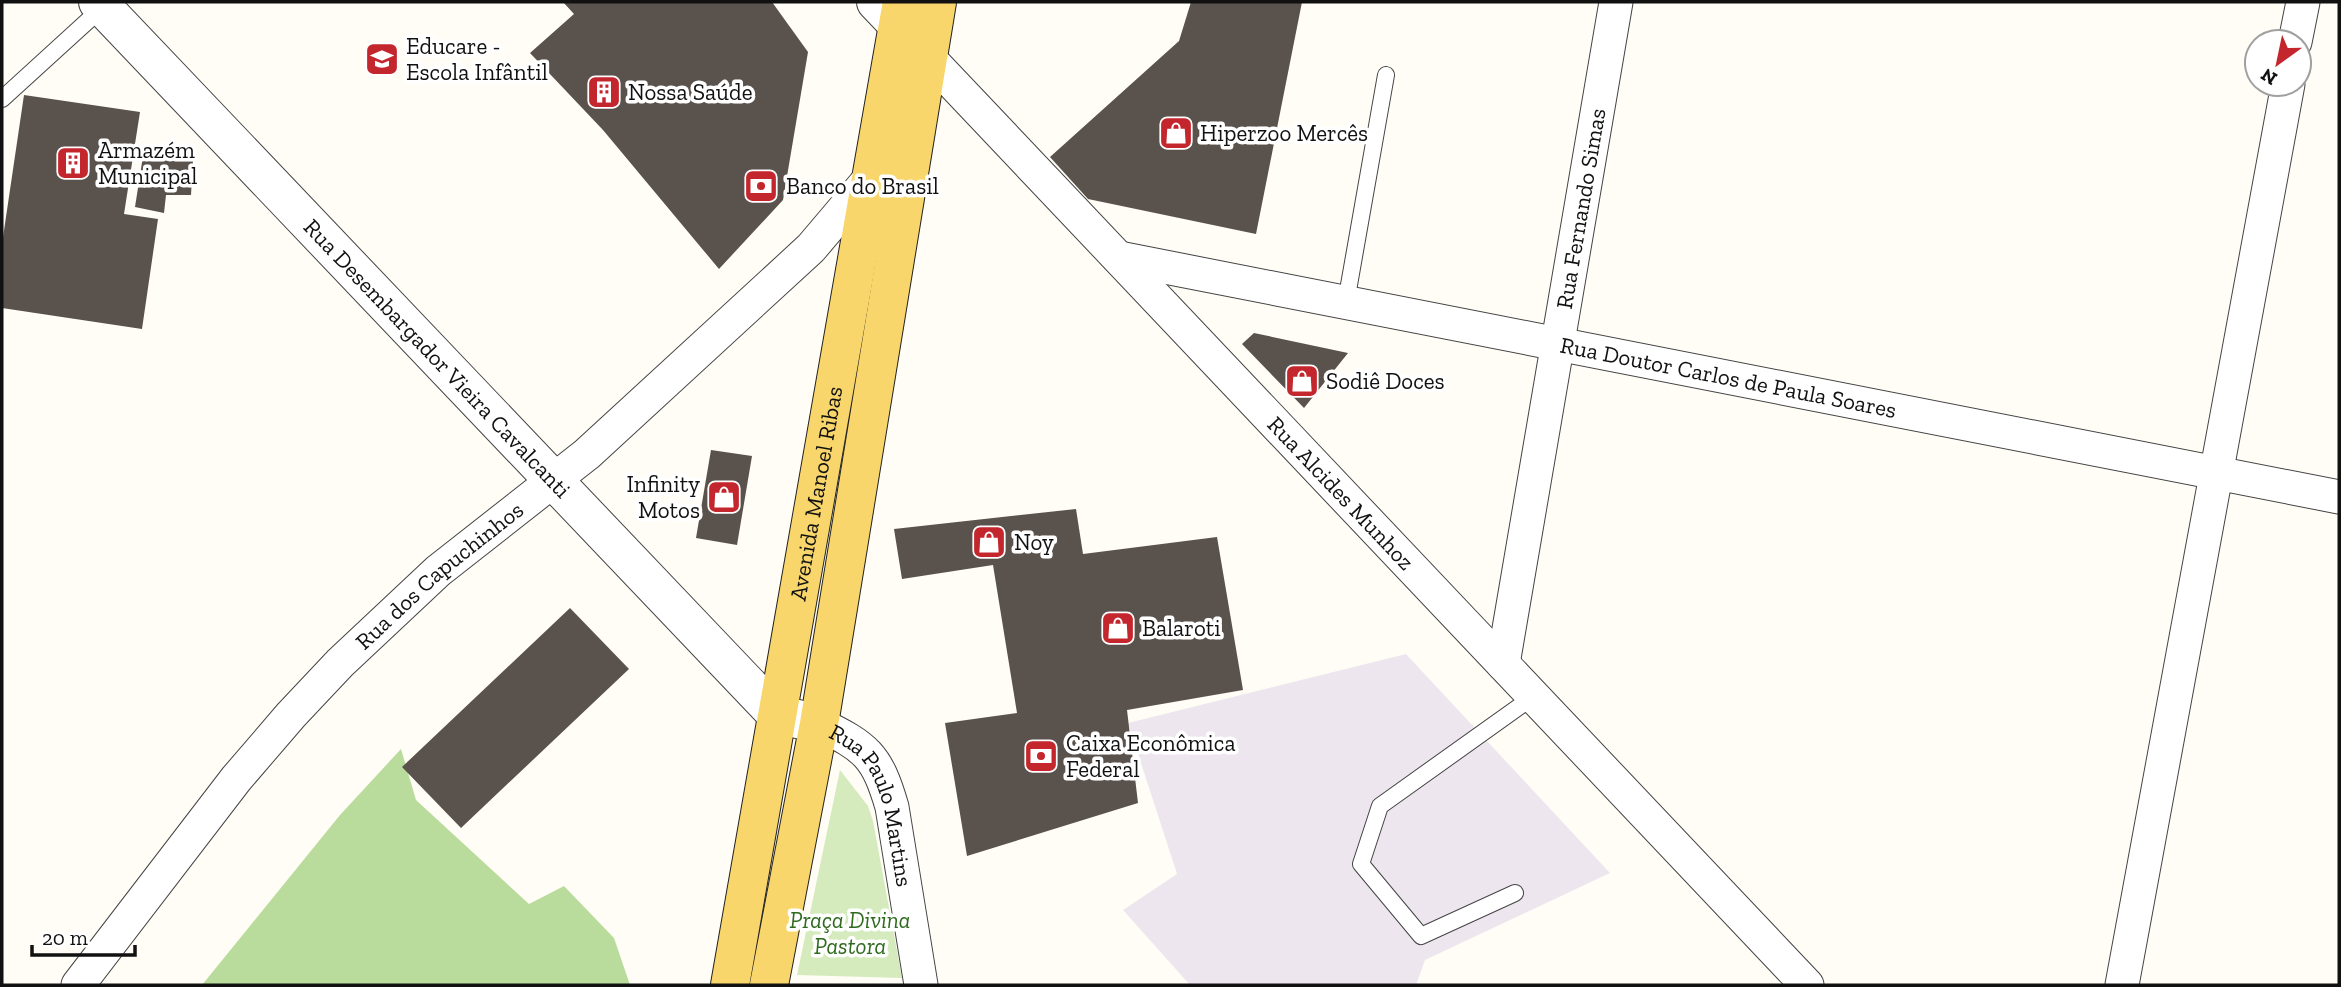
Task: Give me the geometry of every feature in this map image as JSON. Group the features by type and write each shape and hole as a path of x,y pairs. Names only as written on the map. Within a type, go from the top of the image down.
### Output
{"main road":[{"name":"Avenida Manoel Ribas","path":"769,985 819,724 937,2"},
{"name":"Avenida Manoel Ribas","path":"730,985 872,176 892,10"}],"street":[{"name":"Rua Fernando Simas","path":"1503,664 1616,2"},
{"path":"2298,28 2303,2"},
{"name":"Rua Desembargador Vieira Cavalcanti","path":"100,5 776,714"},
{"name":"Rua Alcides Munhoz","path":"892,10 928,56 1807,985"},
{"path":"2122,985 2285,98"},
{"name":"Rua dos Capuchinhos","path":"78,985 192,834 307,697 385,618 438,571 587,454 811,248 872,176"},
{"name":"Rua Doutor Carlos de Paula Soares","path":"1119,258 2339,497"},
{"path":"776,714 819,724"},
{"name":"Rua Paulo Martins","path":"819,724 855,741 875,762 886,785 892,807 921,985"}],"lane":[{"path":"2,99 100,5"},
{"path":"1346,302 1386,75"},
{"path":"1515,894 1420,936 1361,864 1380,806 1534,696"}],"shaded area":[{"path":"1406,654 1610,873 1425,960 1416,985 1190,985 1123,910 1177,874 1128,723"}],"green space":[{"path":"401,749 416,800 529,904 564,886 614,938 630,985 202,985 340,815"},
{"name":"Praça Divina Pastora","path":"840,770 868,806 873,821 902,978 797,975"}],"building":[{"path":"563,2 772,2 808,52 783,200 719,269 603,130 530,53 574,14"},
{"name":"Hiperzoo Mercês","path":"1191,2 1302,2 1256,234 1088,199 1050,157 1179,41"},
{"name":"Armazém Municipal","path":"24,95 140,112 124,214 158,219 142,329 2,308 2,244"},
{"path":"143,156 193,160 191,195 166,195 164,213 135,207"},
{"name":"Sodiê Doces","path":"1254,333 1348,353 1304,408 1242,344"},
{"name":"Infinity Motos","path":"711,450 752,456 737,545 696,538"},
{"path":"1076,509 1083,554 1217,537 1243,690 1127,710 1138,803 967,856 945,723 1017,713 993,565 902,579 894,529"},
{"path":"570,608 629,669 461,828 402,767"}],"place":[{"name":"Educare - Escola Infântil","path":"382,59"},
{"name":"Nossa Saúde","path":"604,92"},
{"name":"Hiperzoo Mercês","path":"1176,133"},
{"name":"Armazém Municipal","path":"73,163"},
{"name":"Banco do Brasil","path":"761,186"},
{"name":"Sodiê Doces","path":"1302,381"},
{"name":"Infinity Motos","path":"724,497"},
{"name":"Noy","path":"989,542"},
{"name":"Balaroti","path":"1118,628"},
{"name":"Caixa Econômica Federal","path":"1041,756"}]}
